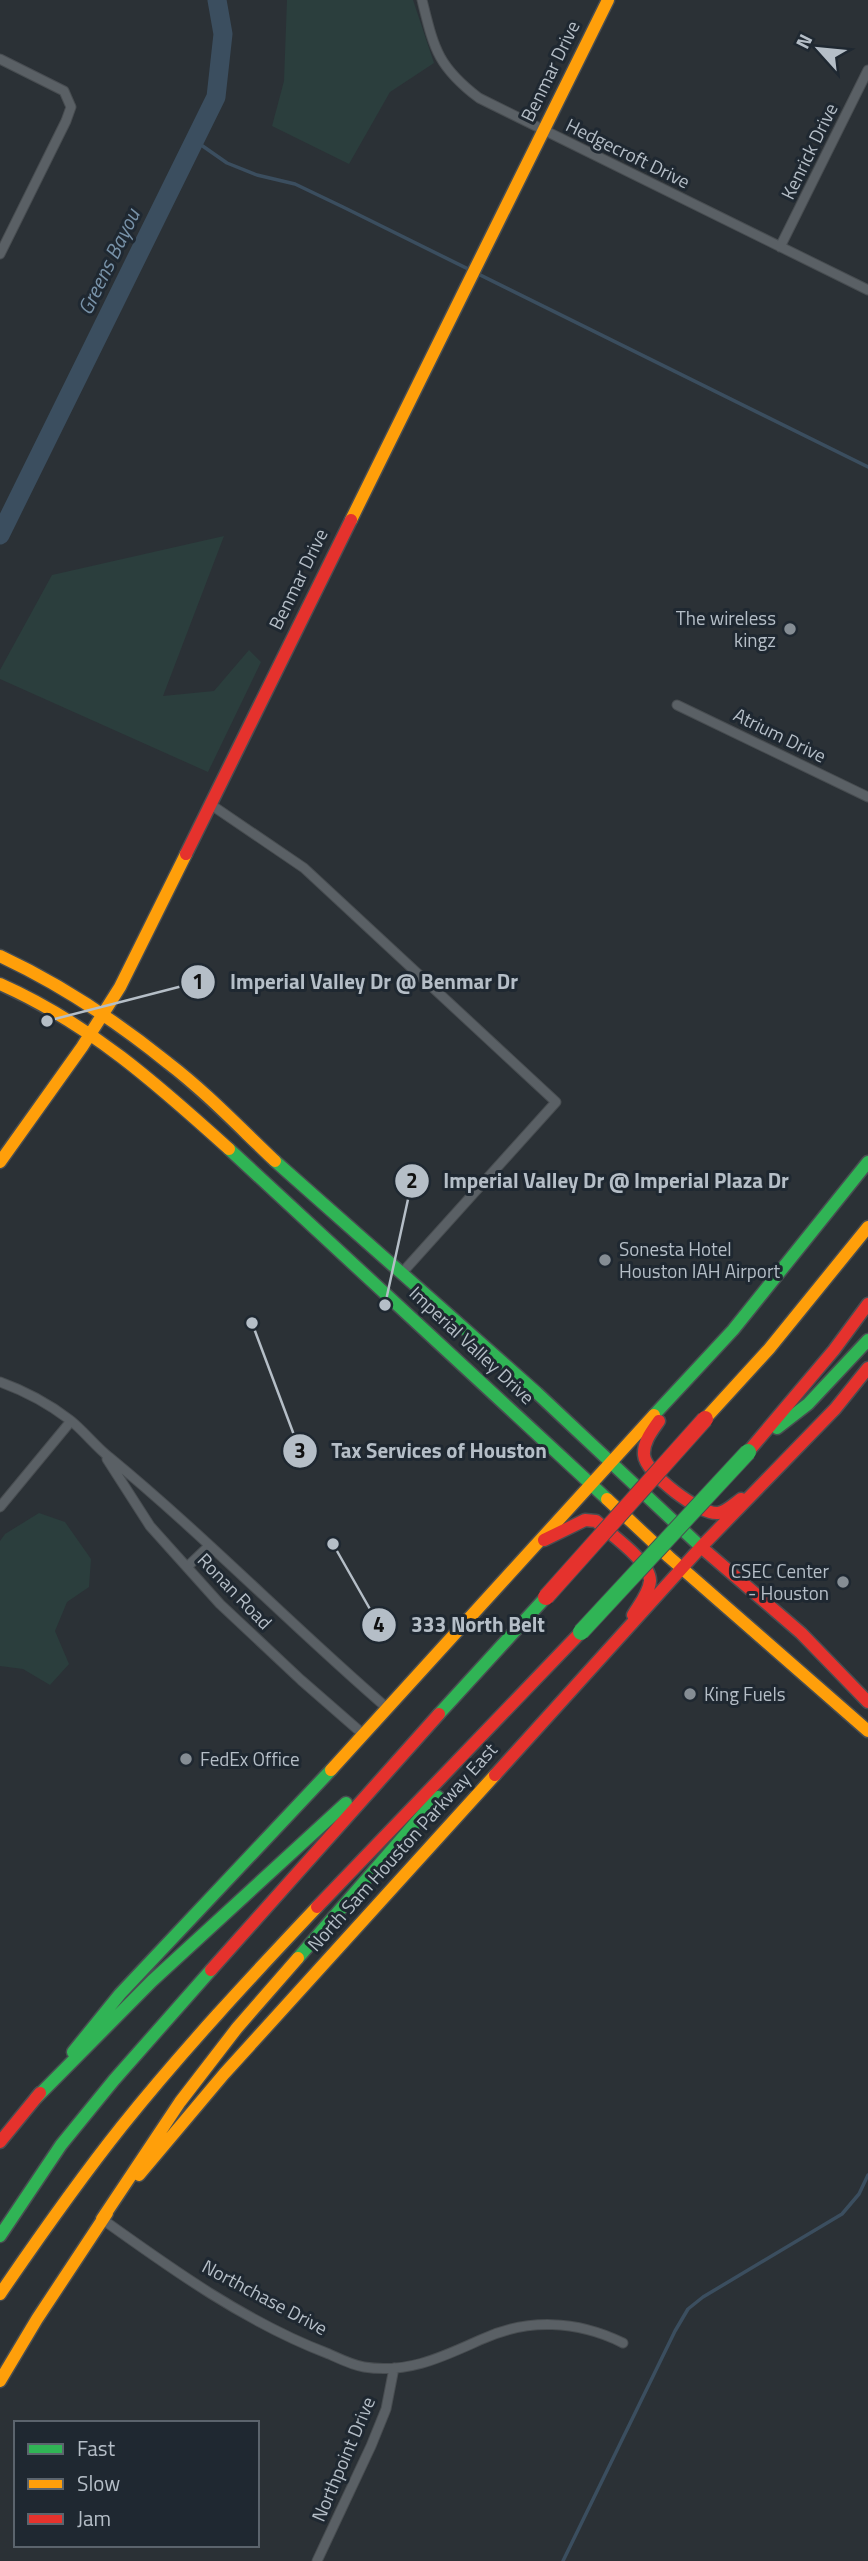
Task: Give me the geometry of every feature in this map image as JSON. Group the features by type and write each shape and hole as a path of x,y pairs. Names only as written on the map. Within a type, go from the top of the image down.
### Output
{"main road":[{"name":"Benmar Drive","path":"0,1162 120,987 608,0"},
{"name":"Imperial Valley Drive","path":"0,957 30,970 103,1014 198,1088 701,1547 801,1633 863,1696"},
{"name":"Imperial Valley Drive","path":"0,984 52,1010 123,1055 161,1087 682,1569 868,1731"},
{"path":"36,2098 120,1994 364,1735 535,1544 678,1391 741,1320 868,1162"},
{"path":"821,1288 868,1210"},
{"path":"0,2236 61,2145 114,2080 410,1745 769,1349 868,1227"},
{"name":"North Sam Houston Parkway East","path":"0,2294 52,2217 139,2104 302,1922 513,1704 748,1452 834,1350 868,1304"},
{"path":"422,1326 439,1307"},
{"path":"748,1452 808,1404 868,1340"},
{"name":"North Sam Houston Parkway East","path":"0,2381 102,2218 224,2074 701,1547 835,1409 868,1368"},
{"path":"678,1391 648,1438 644,1451 646,1463 684,1499 709,1514 722,1513 756,1491"},
{"path":"535,1544 584,1520 596,1521 647,1567 650,1580 647,1592 614,1645"},
{"path":"840,1708 863,1696"},
{"path":"102,2218 180,2102 237,2028 352,1892 490,1738 513,1704"},
{"path":"2,2134 152,1981 410,1745"},
{"path":"0,2308 50,2229 114,2143 139,2104"}],"street":[{"name":"Hedgecroft Drive","path":"422,0 437,54 453,77 479,98 868,290"},
{"path":"0,59 64,91 71,107 0,254"},
{"name":"Kenrick Drive","path":"780,247 868,70"},
{"name":"Atrium Drive","path":"677,705 868,797"},
{"path":"211,804 304,868 556,1102 401,1274"},
{"name":"Ronan Road","path":"0,1382 35,1397 71,1421 102,1452 387,1708"},
{"path":"0,1507 71,1421"},
{"name":"Ronan Road","path":"102,1452 150,1526 220,1604 364,1735"},
{"path":"187,1567 209,1546"},
{"name":"Northchase Drive","path":"102,2218 185,2278 304,2345 363,2367 421,2365 453,2354 481,2339 531,2324 572,2325 601,2332 623,2343"},
{"name":"Northpoint Drive","path":"317,2561 386,2409 394,2368"}],"green space":[{"path":"287,0 413,0 434,63 390,92 349,164 272,126 284,81"},
{"path":"224,536 163,696 214,691 249,650 261,662 208,772 0,679 0,670 52,575"},
{"path":"39,1513 65,1522 91,1559 89,1587 67,1602 55,1631 69,1664 50,1685 23,1669 0,1666 0,1541 5,1534"}],"waterway":[{"name":"Greens Bayou","path":"0,535 216,97 223,34 217,0"},
{"path":"194,140 227,163 257,175 295,184 868,467"},
{"path":"563,2561 688,2309 703,2297 842,2214 859,2194 868,2175"}],"traffic: fast":[{"path":"229,1149 607,1499"},
{"path":"275,1161 537,1393 701,1547"},
{"path":"654,1415 733,1330 868,1162"},
{"path":"777,1428 808,1404 868,1340"},
{"path":"581,1632 748,1452"},
{"path":"439,1714 546,1597"},
{"path":"73,2052 120,1994 331,1770"},
{"path":"298,1958 438,1797"},
{"path":"36,2098 152,1981 346,1803"},
{"path":"0,2236 61,2145 211,1970"}],"traffic: slow":[{"path":"351,520 608,0"},
{"path":"0,1162 82,1047 120,987 186,854"},
{"path":"0,956 66,991 128,1032 196,1086 275,1161"},
{"path":"0,984 64,1018 121,1057 176,1101 229,1149"},
{"path":"705,1419 769,1349 868,1227"},
{"path":"331,1770 654,1415"},
{"path":"607,1499 669,1557 868,1731"},
{"path":"139,2175 224,2074 495,1775"},
{"path":"0,2294 106,2146 145,2098 317,1907"},
{"path":"102,2219 180,2102 237,2028 298,1958"},
{"path":"0,2381 107,2213"}],"traffic: jam":[{"path":"186,854 351,520"},
{"path":"748,1452 834,1350 868,1304"},
{"path":"495,1775 701,1547 835,1409 868,1368"},
{"path":"546,1597 705,1419"},
{"path":"659,1421 646,1441 644,1455 653,1472 663,1482 687,1500 710,1512 724,1511 741,1499"},
{"path":"544,1540 585,1520 596,1521 620,1541 637,1557 649,1574 646,1594 633,1615"},
{"path":"701,1547 801,1633 868,1702"},
{"path":"317,1907 581,1632"},
{"path":"211,1970 439,1714"},
{"path":"0,2142 40,2093"}],"place":[{"name":"The wireless kingz","path":"790,629"},
{"name":"Imperial Valley Dr @ Benmar Dr","path":"47,1021"},
{"name":"Sonesta Hotel Houston IAH Airport","path":"605,1260"},
{"name":"Imperial Valley Dr @ Imperial Plaza Dr","path":"385,1305"},
{"name":"Tax Services of Houston","path":"252,1323"},
{"name":"333 North Belt","path":"333,1544"},
{"name":"CSEC Center - Houston","path":"843,1582"},
{"name":"King Fuels","path":"690,1694"},
{"name":"FedEx Office","path":"186,1759"}]}
